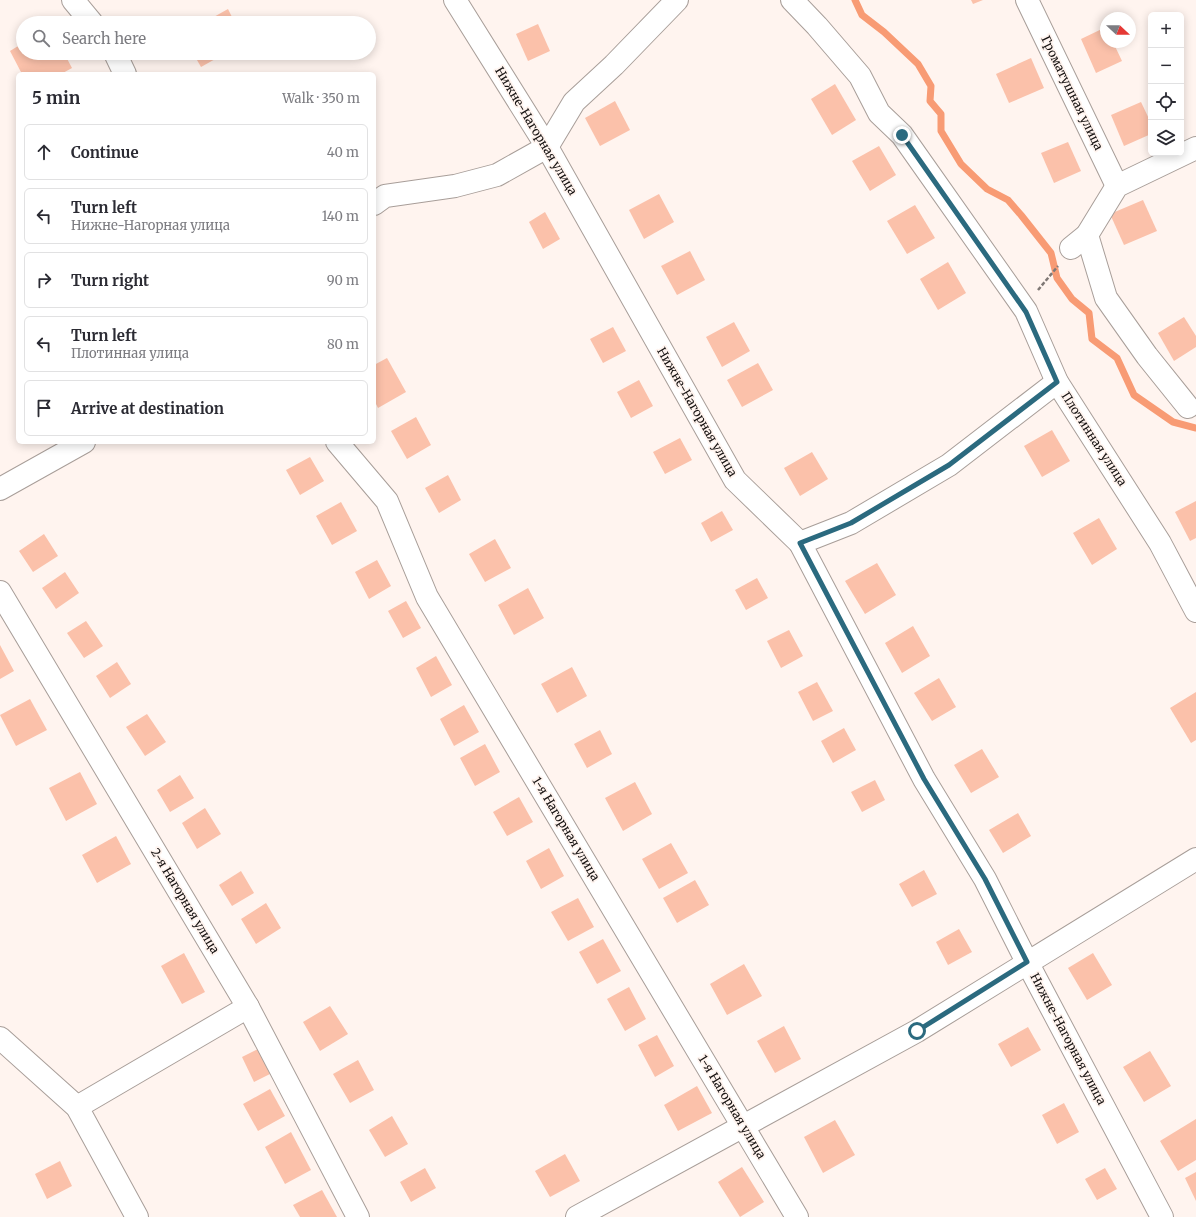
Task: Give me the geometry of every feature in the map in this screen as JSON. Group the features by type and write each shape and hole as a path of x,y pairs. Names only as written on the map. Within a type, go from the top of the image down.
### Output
{"street":[{"path":"73,0 86,16"},
{"name":"Нижне-Нагорная улица","path":"455,0 547,147 734,480 800,543 924,779 985,879 1027,962 1162,1217"},
{"path":"376,203 385,196 455,186 497,175 547,147 574,102 614,65 677,0"},
{"name":"Плотинная улица","path":"792,0 817,26 860,76 878,113 902,135 1026,312 1057,382 1160,543 1196,611"},
{"name":"Громатушная улица","path":"1027,0 1117,186"},
{"path":"119,60 125,72"},
{"path":"1188,407 1147,356 1106,298 1079,242 1117,186 1196,148"},
{"path":"800,543 851,523 949,465 1057,382"},
{"path":"0,489 80,444"},
{"name":"1-я Нагорная улица","path":"339,444 387,501 427,597 797,1217"},
{"name":"2-я Нагорная улица","path":"0,592 248,1007 358,1217"},
{"path":"576,1217 917,1031 1196,859"},
{"path":"77,1107 248,1007"},
{"path":"0,1038 77,1107 137,1217"}],"path":[{"path":"1038,291 1079,242"}],"building":[{"path":"971,0 983,0 973,4"},
{"path":"228,9 232,16 216,16"},
{"path":"538,24 550,51 528,61 516,34"},
{"path":"1100,30 1100,48 1116,48 1122,61 1096,73 1081,39"},
{"path":"16,47 16,60 68,60 72,68 65,72 21,72 10,51"},
{"path":"1031,58 1044,88 1009,103 996,74"},
{"path":"197,60 214,60 201,67"},
{"path":"835,84 856,120 832,135 811,99"},
{"path":"615,101 630,130 600,146 585,118"},
{"path":"1141,102 1148,117 1148,135 1124,146 1111,115"},
{"path":"1068,142 1081,171 1054,183 1041,153"},
{"path":"879,146 896,175 870,191 852,161"},
{"path":"659,194 674,222 644,239 629,210"},
{"path":"1143,200 1157,231 1124,245 1110,214"},
{"path":"915,205 935,238 907,254 887,221"},
{"path":"545,212 560,239 543,249 529,222"},
{"path":"690,251 705,280 677,295 661,266"},
{"path":"948,262 966,293 938,310 920,279"},
{"path":"1184,317 1196,336 1196,347 1174,361 1158,333"},
{"path":"734,322 750,351 722,367 706,337"},
{"path":"613,327 626,351 603,363 590,339"},
{"path":"387,358 406,392 378,408 376,404 376,364"},
{"path":"758,363 773,390 742,407 727,380"},
{"path":"639,380 653,406 631,418 617,392"},
{"path":"416,417 431,445 407,459 391,431"},
{"path":"1052,430 1070,461 1042,477 1024,446"},
{"path":"680,438 692,460 665,474 653,452"},
{"path":"812,452 828,479 800,496 784,468"},
{"path":"310,457 324,481 300,495 286,470"},
{"path":"448,475 461,500 439,513 425,488"},
{"path":"1196,501 1196,538 1190,541 1175,512"},
{"path":"341,502 357,531 332,545 316,516"},
{"path":"722,511 733,530 711,542 701,523"},
{"path":"1099,518 1117,549 1092,565 1073,533"},
{"path":"44,534 58,556 33,572 19,551"},
{"path":"495,539 511,568 485,582 469,554"},
{"path":"377,560 391,586 369,599 355,572"},
{"path":"877,563 896,595 865,614 845,581"},
{"path":"65,572 79,593 56,609 42,588"},
{"path":"757,578 768,598 746,610 735,590"},
{"path":"528,588 544,618 514,635 498,605"},
{"path":"406,601 421,628 403,638 388,611"},
{"path":"86,621 103,646 84,658 67,633"},
{"path":"913,626 930,656 902,673 885,643"},
{"path":"789,630 803,656 781,668 767,641"},
{"path":"0,645 14,671 0,679"},
{"path":"436,656 452,685 431,697 416,668"},
{"path":"117,662 131,684 110,698 96,676"},
{"path":"572,667 587,696 557,713 541,684"},
{"path":"939,678 956,707 932,721 914,693"},
{"path":"817,682 833,711 813,721 798,692"},
{"path":"1196,692 1196,740 1191,743 1170,708"},
{"path":"30,699 47,730 16,746 0,715"},
{"path":"464,705 479,732 454,746 440,719"},
{"path":"147,714 166,742 145,756 126,727"},
{"path":"844,728 856,750 833,763 821,741"},
{"path":"600,730 612,754 587,768 574,744"},
{"path":"485,744 500,772 475,786 460,758"},
{"path":"982,749 999,777 971,793 954,765"},
{"path":"80,772 97,804 66,821 49,788"},
{"path":"180,775 194,798 170,812 157,790"},
{"path":"875,780 885,800 862,812 851,792"},
{"path":"635,782 652,814 623,831 605,798"},
{"path":"519,797 533,822 507,836 493,812"},
{"path":"205,808 221,834 197,849 182,823"},
{"path":"1018,813 1031,836 1003,853 989,830"},
{"path":"116,836 131,864 97,883 82,855"},
{"path":"671,843 688,873 659,889 642,859"},
{"path":"549,848 564,876 541,889 526,861"},
{"path":"924,870 937,894 912,907 899,884"},
{"path":"241,871 254,893 232,906 219,885"},
{"path":"695,880 709,905 677,923 663,898"},
{"path":"578,898 594,927 568,941 551,912"},
{"path":"266,903 281,928 256,944 241,919"},
{"path":"959,929 972,952 948,965 936,942"},
{"path":"603,939 621,971 597,984 579,952"},
{"path":"184,953 205,992 182,1004 161,966"},
{"path":"1093,953 1112,985 1087,1000 1068,968"},
{"path":"744,964 762,996 727,1015 710,984"},
{"path":"629,987 646,1019 625,1031 607,999"},
{"path":"330,1006 348,1034 320,1051 303,1022"},
{"path":"784,1026 801,1059 775,1073 757,1041"},
{"path":"1028,1027 1041,1050 1011,1067 998,1044"},
{"path":"657,1035 674,1066 655,1077 638,1045"},
{"path":"258,1049 270,1074 254,1082 242,1057"},
{"path":"1150,1051 1171,1086 1144,1102 1123,1067"},
{"path":"358,1060 374,1090 350,1103 333,1074"},
{"path":"697,1086 712,1113 678,1131 664,1105"},
{"path":"270,1089 285,1116 258,1131 243,1104"},
{"path":"1064,1103 1079,1132 1057,1144 1042,1115"},
{"path":"392,1116 408,1144 385,1157 369,1130"},
{"path":"1196,1119 1196,1160 1178,1171 1160,1141"},
{"path":"835,1120 855,1155 823,1173 804,1137"},
{"path":"291,1132 311,1170 285,1184 265,1147"},
{"path":"565,1154 580,1181 550,1197 535,1171"},
{"path":"60,1161 72,1186 47,1199 35,1174"},
{"path":"742,1167 764,1202 740,1217 718,1182"},
{"path":"425,1168 436,1188 411,1202 400,1182"},
{"path":"1105,1168 1117,1189 1097,1200 1085,1179"},
{"path":"1196,1172 1196,1201 1185,1178"},
{"path":"322,1190 337,1217 300,1217 293,1205"}],"waterway":[{"path":"855,0 862,15 884,32 918,64 931,86 930,101 941,114 941,131 961,164 987,189 1008,200 1051,253 1057,278 1072,299 1089,313 1092,339 1117,358 1134,395 1173,422 1196,428"}],"route":[{"path":"902,135 1026,312 1057,382 949,465 851,523 800,543 924,779 985,879 1027,962 917,1031"}]}
